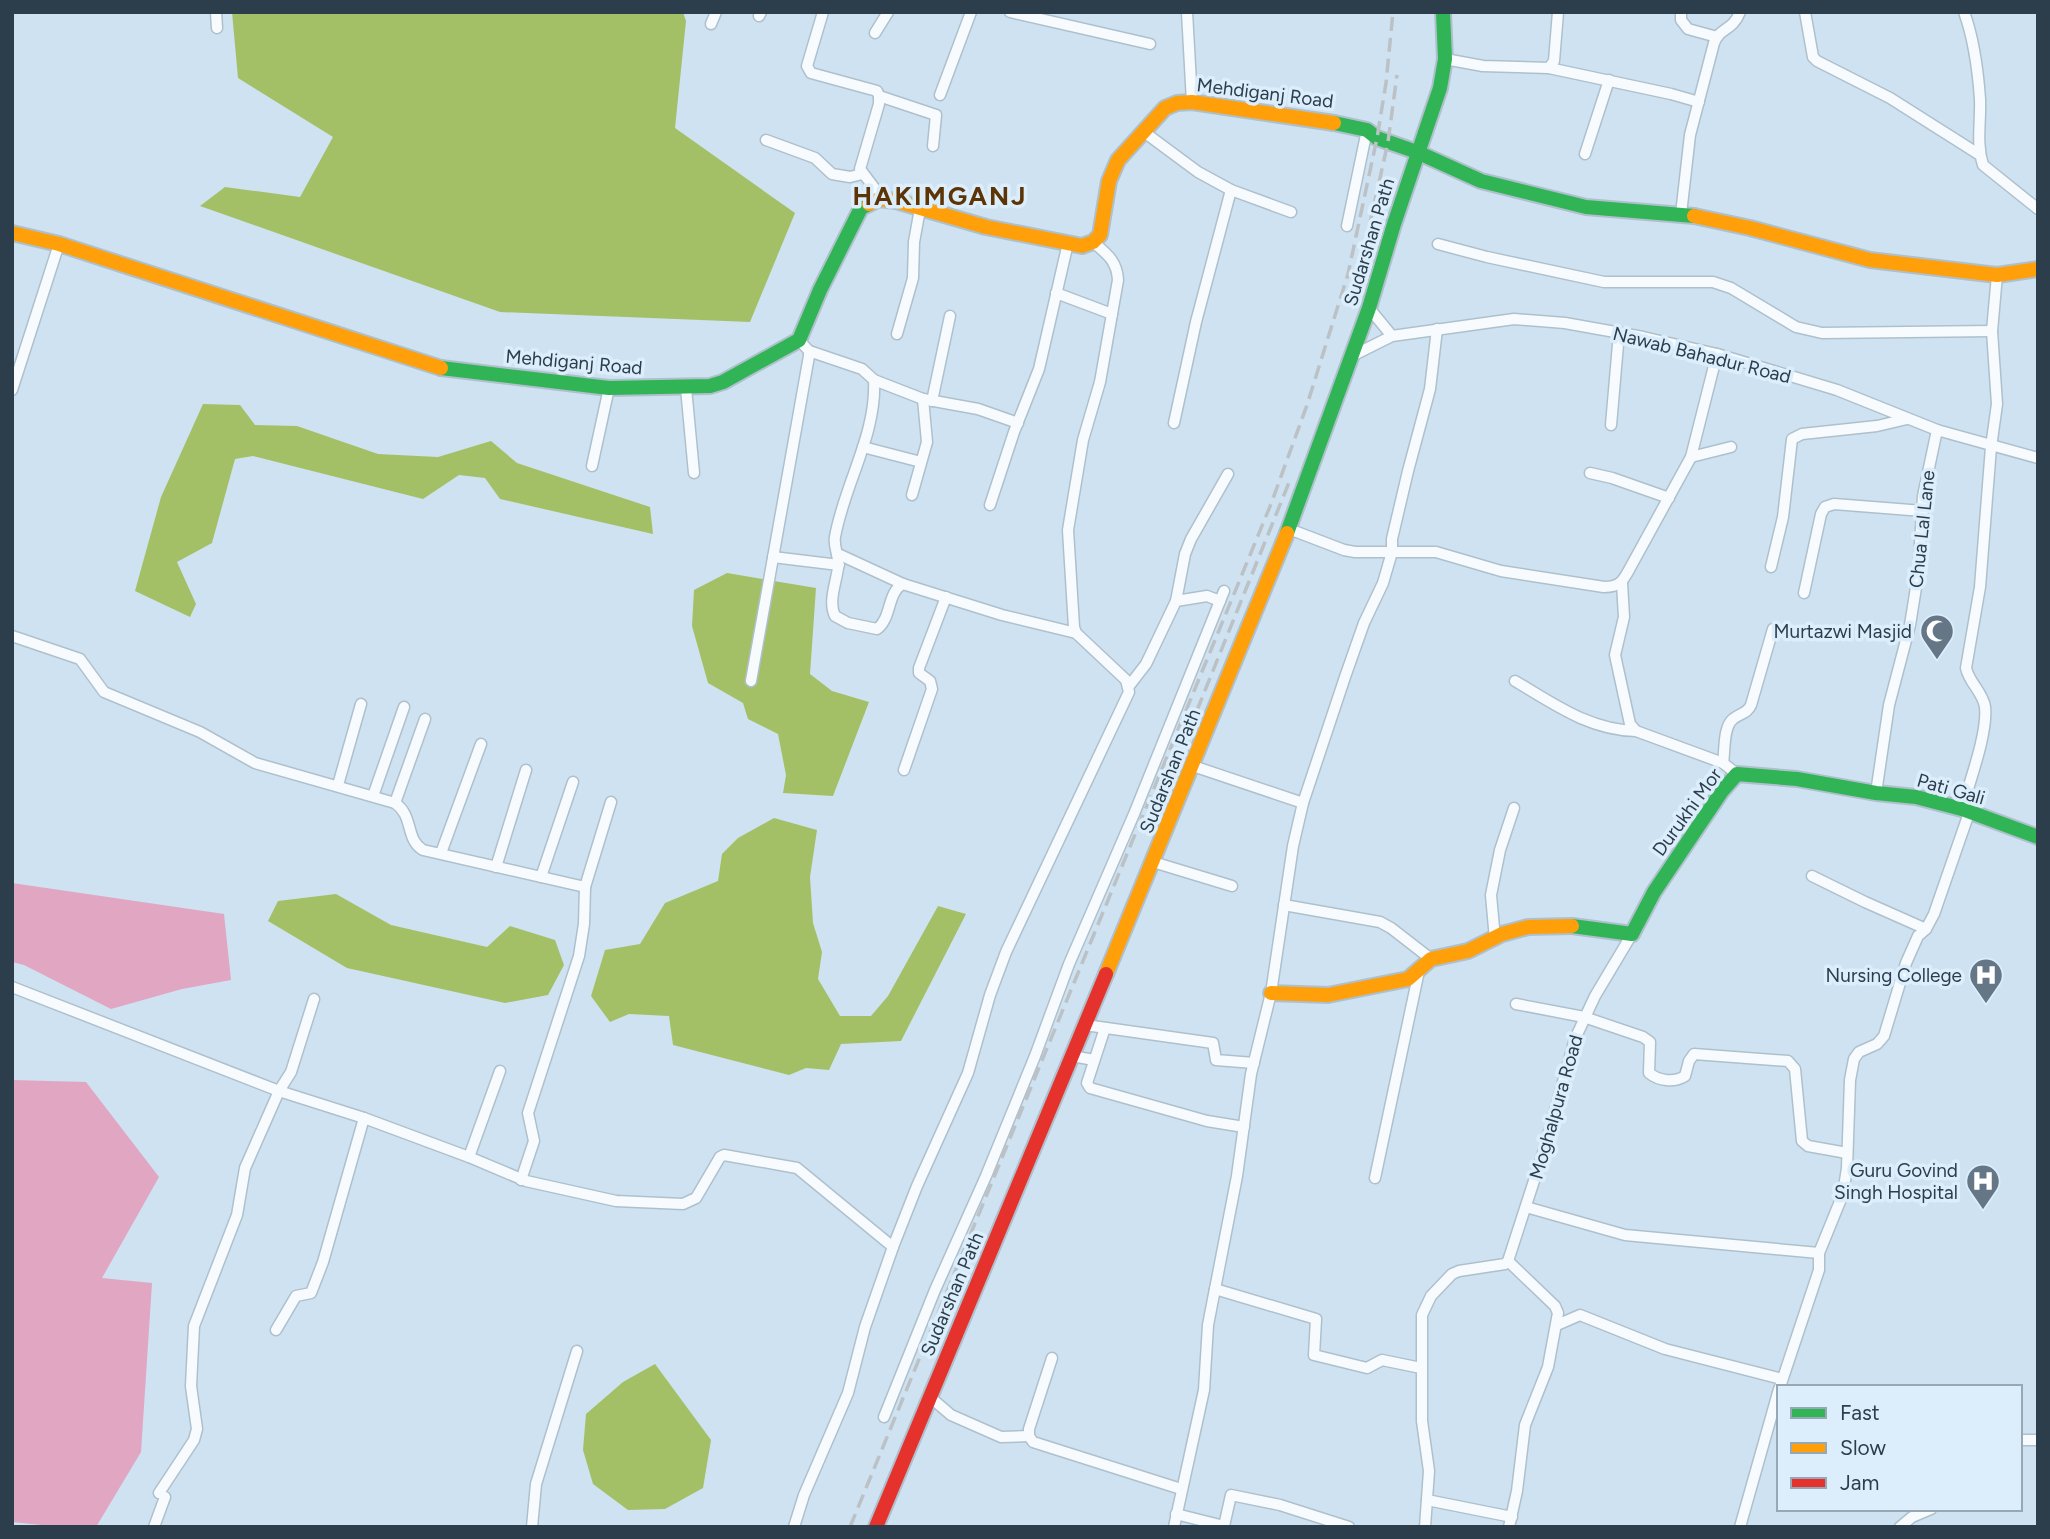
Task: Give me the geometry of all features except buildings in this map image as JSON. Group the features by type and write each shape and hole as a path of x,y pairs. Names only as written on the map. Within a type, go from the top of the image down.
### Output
{"street":[{"path":"216,12 217,28"},
{"path":"711,24 716,12"},
{"path":"823,12 807,66 808,71 877,91 879,104 861,164 862,174 872,184 879,199"},
{"path":"876,33 888,12"},
{"path":"940,95 971,12"},
{"path":"1010,12 1150,44"},
{"path":"1187,12 1192,102"},
{"name":"Sudarshan Path","path":"876,1527 1289,529 1369,308 1417,152 1440,88 1445,59 1443,12"},
{"path":"1549,68 1554,61 1558,12"},
{"path":"1681,12 1684,26 1717,37"},
{"path":"1681,214 1688,147 1717,37 1733,27 1740,12"},
{"path":"1805,12 1817,61 1890,98 1980,155"},
{"path":"1964,12 1976,61 1980,100 1980,155 1983,165 2038,209"},
{"path":"1445,59 1483,66 1549,68 1699,102"},
{"path":"1586,153 1609,80"},
{"path":"879,96 936,115 933,146"},
{"name":"Mehdiganj Road","path":"1093,243 1100,235 1109,181 1118,160 1164,108 1177,103 1192,102 1347,124 1367,130 1377,138 1417,152 1481,181 1587,207 1681,214 1749,228 1870,260 1997,275 2038,269"},
{"path":"1347,226 1367,130"},
{"path":"1144,132 1198,172 1231,190 1291,212"},
{"path":"766,140 815,158 832,174 850,177 862,174"},
{"path":"1174,423 1196,322 1231,190"},
{"path":"751,681 774,557 804,346 820,290 861,208 879,199 986,227 1082,246 1093,243 1114,260 1117,268 1112,314 1100,382 1083,440 1068,530 1076,633 1126,680 1129,686"},
{"path":"897,334 913,278 914,242 920,209"},
{"name":"Mehdiganj Road","path":"12,233 59,244 444,369 609,388 687,388 723,382 804,346"},
{"path":"990,505 1039,369 1068,243"},
{"path":"12,390 59,244"},
{"path":"1438,244 1604,282 1713,282 1731,288 1796,327 1822,333 1992,331"},
{"path":"1557,1325 1580,1315 1665,1349 1780,1385 1819,1270 1819,1253 1841,1201 1854,1059 1859,1052 1877,1044 1884,1036 1917,936 1926,929 1934,914 1965,811 1985,720 1985,704 1968,678 1966,668 1980,587 1997,404 1992,331 1997,275"},
{"path":"1056,293 1112,314"},
{"path":"1369,308 1392,336"},
{"path":"912,495 927,442 927,400 950,316"},
{"name":"Nawab Bahadur Road","path":"1352,356 1392,336 1514,319 1536,319 1717,354 1837,390 1937,430 2038,458"},
{"path":"1174,1527 1204,1390 1208,1325 1237,1176 1254,1063 1271,993 1293,846 1303,803 1345,677 1364,623 1383,583 1392,552 1392,538 1430,389 1437,329"},
{"path":"1611,425 1619,333"},
{"path":"804,346 862,369 874,380 927,400 978,409 1018,422"},
{"path":"1289,529 1344,550 1436,552 1501,571 1615,587 1622,583 1691,457 1717,354"},
{"path":"874,380 863,447 835,536 838,559 833,612 848,623 870,628 881,626 896,589 903,584"},
{"path":"592,466 609,388"},
{"path":"687,388 694,473"},
{"path":"1771,567 1783,517 1791,439 1802,434 1877,426 1908,419"},
{"name":"Chua Lal Lane","path":"1877,793 1889,705 1910,625 1918,575 1925,482 1937,430"},
{"path":"863,447 921,462"},
{"path":"1691,457 1731,447"},
{"path":"1590,473 1669,498"},
{"path":"794,1527 804,1495 848,1393 865,1327 893,1247 917,1186 968,1073 990,995 1006,952 1126,699 1129,686 1146,664 1175,601 1191,539 1228,474"},
{"path":"1804,593 1821,514 1825,507 1834,504 1923,511"},
{"path":"774,557 838,559 903,584 1002,615 1076,633"},
{"path":"1622,583 1624,617 1615,655 1616,667 1630,724 1636,731"},
{"path":"884,1417 935,1290 986,1176 1069,964 1134,814 1222,596 1175,601"},
{"path":"904,770 932,689 930,681 919,673 919,668 946,597"},
{"path":"1723,763 1728,725 1748,711 1751,705 1773,629"},
{"path":"12,636 80,659 104,692 200,732 255,763 395,803 404,809 418,846 423,850 585,887"},
{"path":"1515,681 1595,725 1619,731 1636,731 1723,763 1737,774"},
{"path":"338,785 361,704"},
{"path":"373,796 404,707"},
{"path":"395,803 425,719"},
{"path":"441,853 481,744"},
{"path":"1193,766 1303,803"},
{"path":"496,867 526,770"},
{"name":"Durukhi Mor","path":"1632,934 1654,892 1714,806 1722,790 1737,774 1797,779 1850,789"},
{"path":"541,877 573,782"},
{"name":"Pati Gali","path":"1850,789 1916,797 2038,837"},
{"path":"521,1180 534,1141 528,1112 580,948 585,887 611,802"},
{"path":"1495,939 1491,895 1500,850 1514,808"},
{"path":"1153,862 1232,886"},
{"path":"1812,876 1926,929"},
{"path":"1284,905 1380,922 1432,959"},
{"path":"1271,993 1328,995 1408,979 1432,959 1468,951 1502,934 1528,927 1551,925 1632,934"},
{"name":"Moghalpura Road","path":"1508,1261 1574,1039 1632,934"},
{"path":"1375,1178 1419,971"},
{"path":"12,987 279,1091 364,1118 469,1157 521,1180 616,1201 683,1204 696,1198 720,1157 724,1155 797,1168 893,1247"},
{"path":"154,1527 162,1495 194,1440 197,1429 191,1386 194,1326 237,1215 245,1168 279,1091 291,1072 314,999"},
{"path":"1516,1004 1584,1017 1643,1037 1650,1042 1649,1073 1655,1078 1677,1081 1685,1076 1694,1054 1788,1061 1795,1069 1802,1142 1808,1146 1847,1153"},
{"path":"1085,1025 1213,1043 1216,1060 1254,1063"},
{"path":"1105,1028 1087,1083 1090,1088 1207,1121 1244,1127"},
{"path":"1072,1056 1094,1060"},
{"path":"469,1157 500,1071"},
{"path":"276,1330 296,1296 311,1293 323,1262 364,1118"},
{"path":"1526,1207 1625,1234 1819,1253"},
{"path":"1425,1527 1429,1471 1422,1422 1422,1315 1431,1296 1452,1274 1505,1264 1508,1261 1555,1306 1557,1325 1543,1383 1525,1425 1510,1522 1427,1500"},
{"path":"1215,1289 1316,1319 1314,1355 1367,1368 1382,1360 1421,1368"},
{"path":"531,1527 536,1484 578,1351"},
{"path":"1052,1358 1029,1429 1033,1442 1181,1489"},
{"path":"1740,1527 1739,1521 1777,1395"},
{"path":"930,1397 951,1415 1002,1437 1029,1436"},
{"path":"1176,1514 1224,1526 1230,1495 1280,1505 1349,1527"},
{"path":"1900,1527 1912,1517 1926,1511"}],"shaded area":[{"path":"232,12 683,12 686,21 675,128 795,213 750,322 500,312 200,206 225,187 300,197 333,137 238,78"},
{"path":"203,404 240,405 255,425 297,426 378,454 438,457 491,441 517,463 650,507 653,534 500,499 485,478 459,475 423,499 253,456 235,459 212,543 177,562 196,604 190,617 135,591 161,497"},
{"path":"727,573 816,588 810,674 832,691 869,702 833,796 783,793 786,775 778,734 748,719 743,703 708,683 692,626 694,590"},
{"path":"774,818 817,830 810,877 813,923 822,952 818,979 840,1016 871,1016 888,996 938,906 966,914 901,1041 841,1044 829,1070 806,1068 789,1075 673,1045 669,1016 629,1014 610,1022 591,996 605,950 640,944 665,903 718,881 722,854 738,838"},
{"path":"12,883 224,914 231,980 182,989 111,1009 24,965 12,962"},
{"path":"336,894 391,925 487,947 510,926 555,940 564,965 548,995 505,1003 347,968 268,921 278,901"},
{"path":"12,1080 86,1082 159,1177 102,1278 152,1283 141,1452 96,1527 12,1522"},
{"path":"655,1364 711,1440 703,1488 665,1509 628,1510 593,1484 583,1450 586,1414 623,1382"}],"railway":[{"path":"850,1527 1271,504 1307,405 1348,274 1377,138 1393,12"},
{"path":"1370,223 1388,142 1397,75"},
{"path":"1189,730 1290,480"}],"traffic: fast":[{"path":"1287,533 1369,308 1440,88 1445,59 1443,12"},
{"path":"1334,123 1367,130 1377,138 1417,152 1481,181 1586,207 1694,216"},
{"path":"441,368 609,388 710,386 723,382 799,340 820,290 861,208 869,204"},
{"path":"1572,926 1632,934 1654,892 1722,791 1737,774 1797,779 1916,797 1962,809 2038,837"}],"traffic: slow":[{"path":"869,204 879,199 896,201 986,227 1082,246 1093,242 1100,235 1109,181 1118,160 1165,108 1177,103 1192,102 1334,123"},
{"path":"1694,216 1870,260 1997,275 2038,269"},
{"path":"12,233 59,244 441,368"},
{"path":"1106,974 1287,533"},
{"path":"1271,993 1328,995 1408,979 1431,959 1468,951 1502,934 1528,927 1572,926"}],"traffic: jam":[{"path":"876,1527 1106,974"}],"place":[{"name":"Murtazwi Masjid","path":"1937,661"},
{"name":"Nursing College","path":"1986,1005"},
{"name":"Guru Govind Singh Hospital","path":"1983,1211"}],"district":[{"name":"HAKIMGANJ","path":"940,196"}]}
